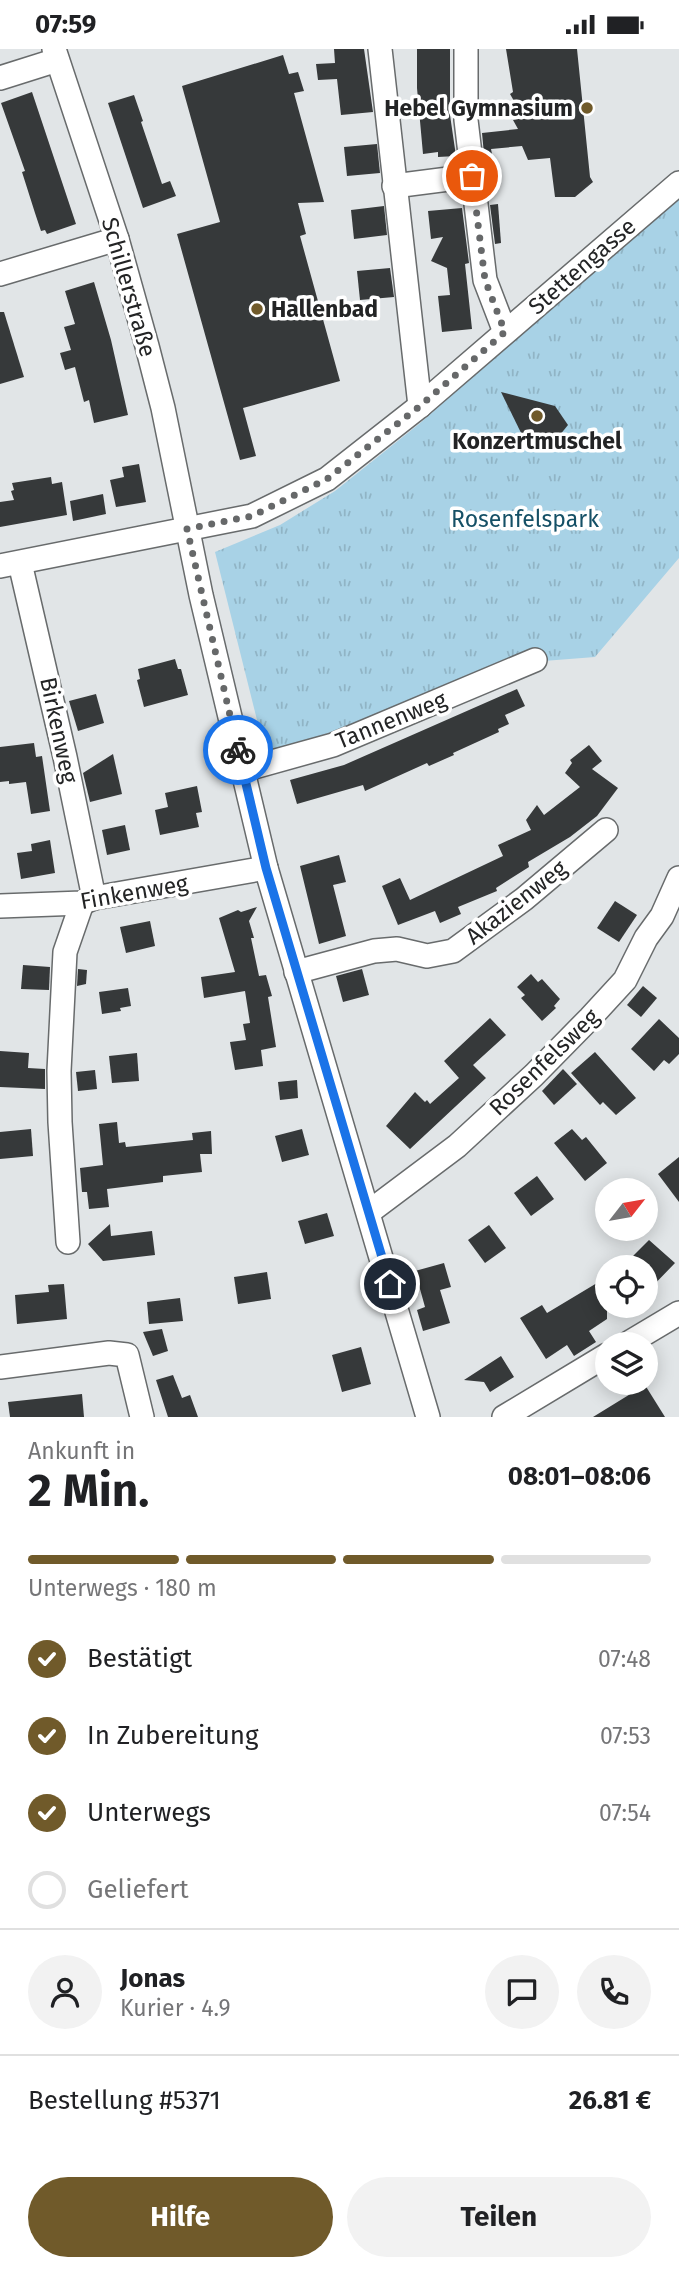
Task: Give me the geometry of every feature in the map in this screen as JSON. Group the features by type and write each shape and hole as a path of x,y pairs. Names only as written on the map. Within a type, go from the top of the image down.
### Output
{"street":[{"path":"380,49 420,406"},
{"path":"466,49 466,120 485,280 505,332"},
{"path":"0,78 55,54"},
{"name":"Schillerstraße","path":"55,54 117,239 161,398 187,529 266,868 428,1417"},
{"path":"394,185 472,176"},
{"name":"Stettengasse","path":"10,564 252,516 327,479 420,406 679,183"},
{"path":"0,274 117,239"},
{"name":"Birkenweg","path":"10,564 62,744 88,901"},
{"name":"Tannenweg","path":"243,770 332,745 535,660"},
{"name":"Akazienweg","path":"296,972 374,951 397,949 427,956 453,951 524,899 606,830"},
{"name":"Finkenweg","path":"0,906 88,901 266,868"},
{"name":"Rosenfelsweg","path":"369,1212 457,1146 534,1075 590,1018 625,980 646,938 662,916 679,878"},
{"path":"68,1242 59,1072 65,952 88,901"},
{"path":"647,1332 679,1313"},
{"path":"0,1367 109,1353 127,1355 142,1417"},
{"path":"504,1417 595,1363"}],"green space":[{"name":"Rosenfelspark","path":"679,196 679,558 595,657 518,663 266,756 215,552 280,525 335,491 419,424"}],"building":[{"path":"334,49 364,49 373,112 341,115 337,79 318,80 316,64 335,63"},
{"path":"417,49 450,49 450,115 456,156 438,157 438,152 423,154 417,88"},
{"path":"506,49 577,49 590,177 593,182 575,197 555,197 550,158 528,160 522,146 491,149 492,154 484,154 482,133 518,129 513,120 516,119 514,101 510,94 513,92"},
{"path":"283,55 289,74 298,72 304,91 294,93 324,202 298,203 306,234 300,236 340,381 243,408 256,456 240,460 177,234 220,222 182,86"},
{"path":"32,92 76,224 47,234 45,230 41,231 22,172 25,171 1,103"},
{"path":"134,95 162,184 170,181 176,196 143,208 108,103"},
{"path":"377,144 380,173 347,176 344,147"},
{"path":"498,204 501,243 495,244 490,205"},
{"path":"384,206 387,235 354,239 351,210"},
{"path":"462,208 469,263 465,264 472,329 442,332 438,296 450,295 447,268 431,261 443,237 431,239 428,211"},
{"path":"390,268 394,297 360,300 357,271"},
{"path":"94,282 111,340 128,415 94,423 89,400 84,402 75,367 65,370 60,353 71,350 64,327 75,324 65,291"},
{"path":"0,312 4,312 24,377 0,384"},
{"name":"Konzertmuschel","path":"501,392 555,406 568,425 546,452 525,441"},
{"path":"139,464 146,502 116,507 110,480 124,477 122,467"},
{"path":"51,477 52,484 62,482 67,515 0,527 0,502 14,500 12,483"},
{"path":"103,494 106,514 73,521 70,501"},
{"path":"175,659 178,669 181,669 188,695 144,707 137,680 140,679 138,669"},
{"path":"517,689 525,706 505,715 509,724 498,729 499,732 453,753 454,755 429,766 427,763 365,791 363,785 297,804 290,780 344,765"},
{"path":"96,694 104,723 78,731 69,701"},
{"path":"34,743 36,757 42,756 50,811 31,814 26,782 0,782 0,747"},
{"path":"589,745 602,761 592,769 618,788 597,816 570,837 528,862 529,867 496,888 497,891 458,907 461,914 440,923 435,911 398,925 382,886 400,878 410,900 503,856 498,845 531,830 526,820 537,805 544,815 580,787 565,773 572,763 570,760"},
{"path":"113,754 122,794 90,802 83,773"},
{"path":"197,786 202,812 196,813 199,827 160,835 155,810 168,807 165,793"},
{"path":"125,825 130,850 107,855 102,830"},
{"path":"50,840 55,873 21,879 17,853 32,851 31,844"},
{"path":"339,855 346,882 333,885 346,936 319,944 300,866"},
{"path":"615,901 637,915 619,942 597,928"},
{"path":"257,907 249,921 254,938 251,938 259,976 266,975 272,996 268,997 276,1047 261,1050 263,1066 235,1070 230,1042 246,1040 243,1024 250,1023 245,991 204,998 201,977 235,972 219,918 238,910 241,912"},
{"path":"150,921 155,946 126,953 120,927"},
{"path":"23,965 50,967 49,990 21,989"},
{"path":"78,969 87,970 86,984 77,986"},
{"path":"362,969 369,995 343,1002 336,976"},
{"path":"531,974 538,982 542,979 560,999 554,1006 556,1008 542,1021 521,998 525,995 517,987"},
{"path":"643,986 657,998 641,1017 627,1005"},
{"path":"128,988 131,1006 120,1008 121,1011 102,1014 99,992"},
{"path":"490,1018 506,1035 473,1065 486,1078 410,1149 386,1126 415,1092 430,1104 459,1078 444,1061"},
{"path":"659,1019 679,1038 679,1054 669,1064 664,1060 654,1071 631,1049"},
{"path":"0,1051 29,1053 28,1068 45,1069 45,1089 0,1087"},
{"path":"595,1052 636,1098 616,1115 603,1102 600,1105 571,1073"},
{"path":"137,1053 139,1081 112,1083 109,1056"},
{"path":"563,1069 577,1084 554,1105 542,1091"},
{"path":"95,1070 97,1089 78,1091 76,1072"},
{"path":"297,1080 298,1098 280,1100 278,1082"},
{"path":"117,1122 119,1143 125,1142 126,1147 193,1140 192,1133 211,1131 212,1154 200,1154 202,1172 163,1176 163,1182 107,1189 109,1207 89,1209 87,1192 82,1192 80,1168 103,1165 99,1124"},
{"path":"31,1129 33,1156 0,1159 0,1132"},
{"path":"302,1129 309,1155 282,1162 275,1136"},
{"path":"572,1129 582,1140 586,1137 607,1163 585,1181 554,1143"},
{"path":"679,1157 679,1202 658,1174"},
{"path":"537,1176 554,1199 531,1216 514,1193"},
{"path":"327,1213 334,1236 305,1244 298,1221"},
{"path":"110,1224 111,1236 152,1231 155,1255 103,1261 88,1244"},
{"path":"489,1225 506,1248 485,1263 468,1240"},
{"path":"650,1241 675,1263 658,1281 658,1255 634,1255"},
{"path":"444,1263 451,1287 440,1290 450,1323 423,1331 417,1310 425,1307 415,1271"},
{"path":"267,1272 271,1299 238,1304 234,1277"},
{"path":"64,1284 67,1319 17,1324 15,1295 49,1292 48,1285"},
{"path":"595,1284 595,1318 607,1319 589,1331 595,1343 574,1356 567,1345 546,1359 520,1318 542,1305 547,1313"},
{"path":"180,1298 183,1321 149,1324 147,1302"},
{"path":"162,1329 168,1351 153,1356 143,1332"},
{"path":"361,1347 371,1384 342,1392 332,1355"},
{"path":"501,1356 514,1377 490,1392 484,1382 464,1380"},
{"path":"173,1375 182,1398 190,1395 198,1417 168,1417 156,1380"},
{"path":"82,1394 84,1417 10,1417 8,1402"},
{"path":"629,1395 651,1395 665,1417 593,1417"}],"way so far":[{"path":"238,750 187,529 252,516 327,479 420,406 505,332 485,280 472,176"}],"place":[{"name":"Hebel Gymnasium","path":"587,108"},
{"name":"Hallenbad","path":"257,309"},
{"name":"Konzertmuschel","path":"537,416"}],"route":[{"path":"238,750 266,868 390,1284"}]}
